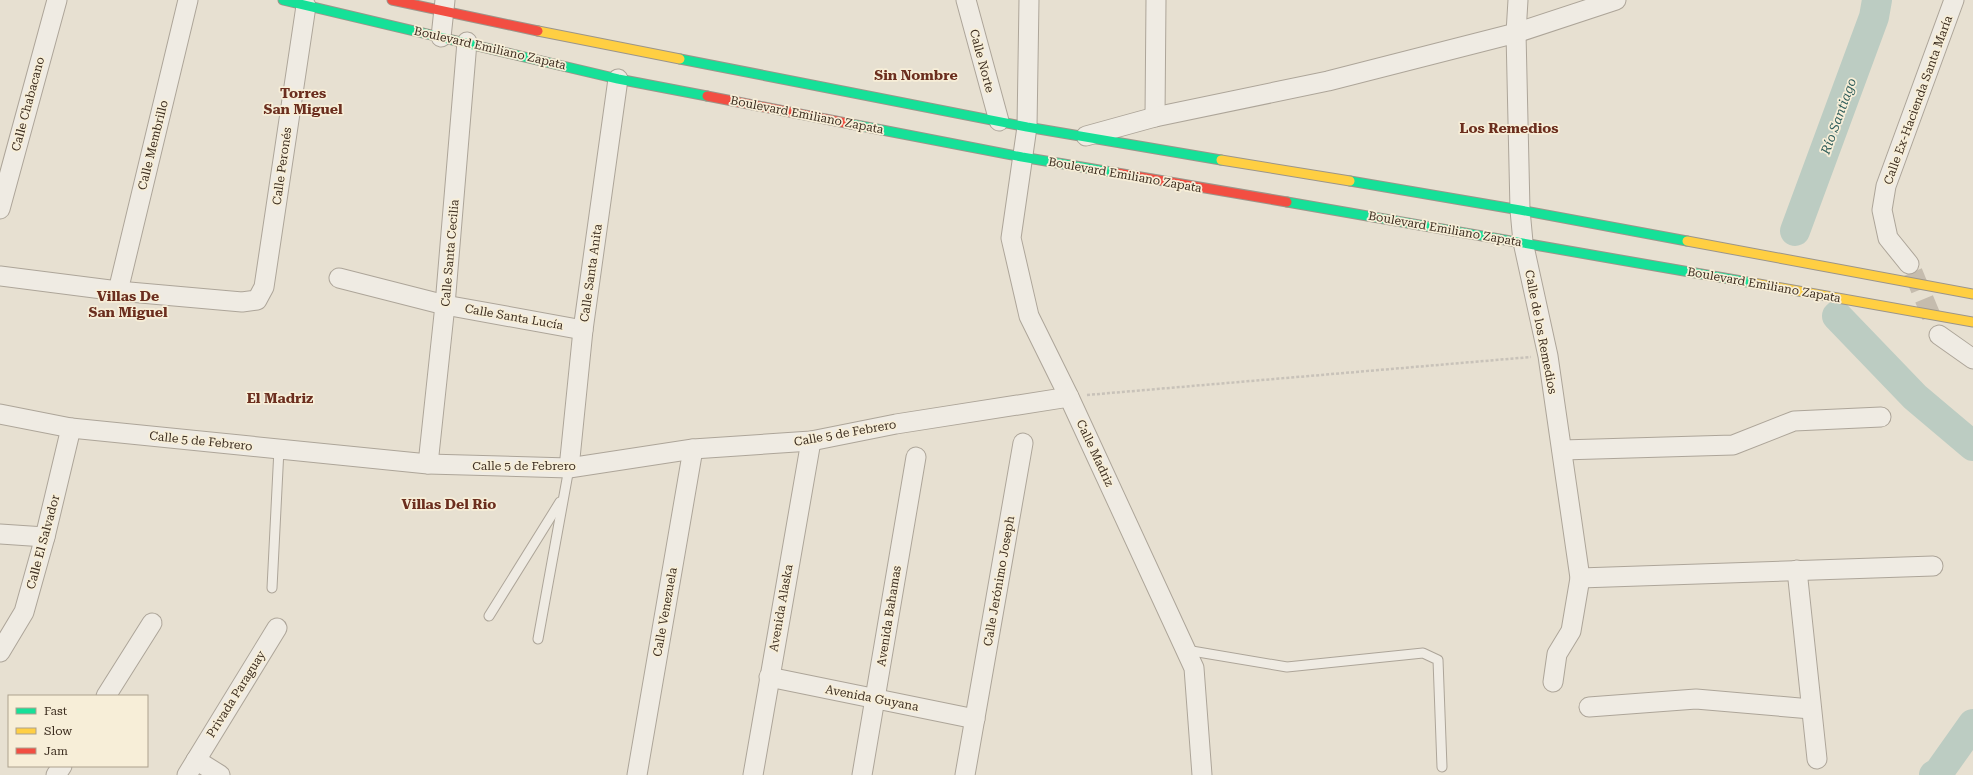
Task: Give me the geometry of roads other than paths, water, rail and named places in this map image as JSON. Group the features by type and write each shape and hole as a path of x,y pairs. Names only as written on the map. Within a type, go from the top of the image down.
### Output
{"street":[{"name":"Calle Chabacano","path":"0,209 57,0"},
{"name":"Calle Membrillo","path":"118,291 188,0"},
{"name":"Boulevard Emiliano Zapata","path":"283,0 467,42 618,79 1022,157 1522,242 1973,322"},
{"name":"Boulevard Emiliano Zapata","path":"392,0 445,6 1027,127 1520,210 1973,294"},
{"name":"Calle Norte","path":"966,0 999,121"},
{"name":"Calle Madriz","path":"1029,0 1027,127 1012,238 1029,316 1069,397 1194,668 1202,775"},
{"path":"1155,117 1156,0"},
{"name":"Calle de los Remedios","path":"1518,0 1516,33 1522,242 1548,356 1580,578 1571,631 1557,654 1553,682"},
{"name":"Boulevard Emiliano Zapata","path":"1086,136 1155,117 1328,81 1516,33 1616,0"},
{"name":"Calle Ex-Hacienda Santa María","path":"1909,264 1888,238 1882,210 1886,186 1954,0"},
{"name":"Calle Peronés","path":"118,291 242,302 257,300 264,287 306,6"},
{"path":"441,37 445,6"},
{"name":"Calle Santa Cecilia","path":"428,464 445,305 467,42"},
{"name":"Calle Santa Anita","path":"569,468 583,330 618,79"},
{"path":"0,276 118,291"},
{"name":"Calle Santa Lucía","path":"339,278 445,305 583,330"},
{"path":"1939,335 1973,359"},
{"name":"Calle 5 de Febrero","path":"0,414 71,428 428,464 569,468 693,449 811,441 896,424 1069,397"},
{"path":"1562,450 1733,446 1794,421 1881,417"},
{"name":"Calle El Salvador","path":"0,652 24,612 45,537 71,428"},
{"name":"Avenida Alaska","path":"753,775 811,441"},
{"name":"Calle Jerónimo Joseph","path":"965,775 1023,443"},
{"name":"Calle Venezuela","path":"637,775 693,449"},
{"name":"Avenida Bahamas","path":"862,775 916,457"},
{"path":"0,534 45,537"},
{"path":"1580,578 1933,566"},
{"path":"1797,570 1817,758"},
{"path":"107,695 152,623"},
{"name":"Privada Paraguay","path":"191,767 277,628"},
{"name":"Avenida Guyana","path":"769,677 975,719"},
{"path":"1589,707 1696,699 1812,709"},
{"path":"191,767 220,775"}],"lane":[{"path":"272,588 279,449"},
{"path":"538,639 569,468"},
{"path":"489,616 564,496"},
{"path":"1186,650 1287,667 1423,653 1438,660 1442,767"}],"waterway":[{"name":"Río Santiago","path":"1795,231 1874,17 1877,0"},
{"name":"Río Santiago","path":"1837,316 1915,397 1973,446"},
{"name":"Río Santiago","path":"1934,775 1939,772 1973,724"}],"tunnel":[{"path":"1913,272 1935,325"}],"district":[{"name":"Sin Nombre","path":"916,75"},
{"name":"Torres San Miguel","path":"303,102"},
{"name":"Los Remedios","path":"1509,128"},
{"name":"Villas De San Miguel","path":"128,304"},
{"name":"El Madriz","path":"280,398"},
{"name":"Villas Del Rio","path":"449,504"}]}
